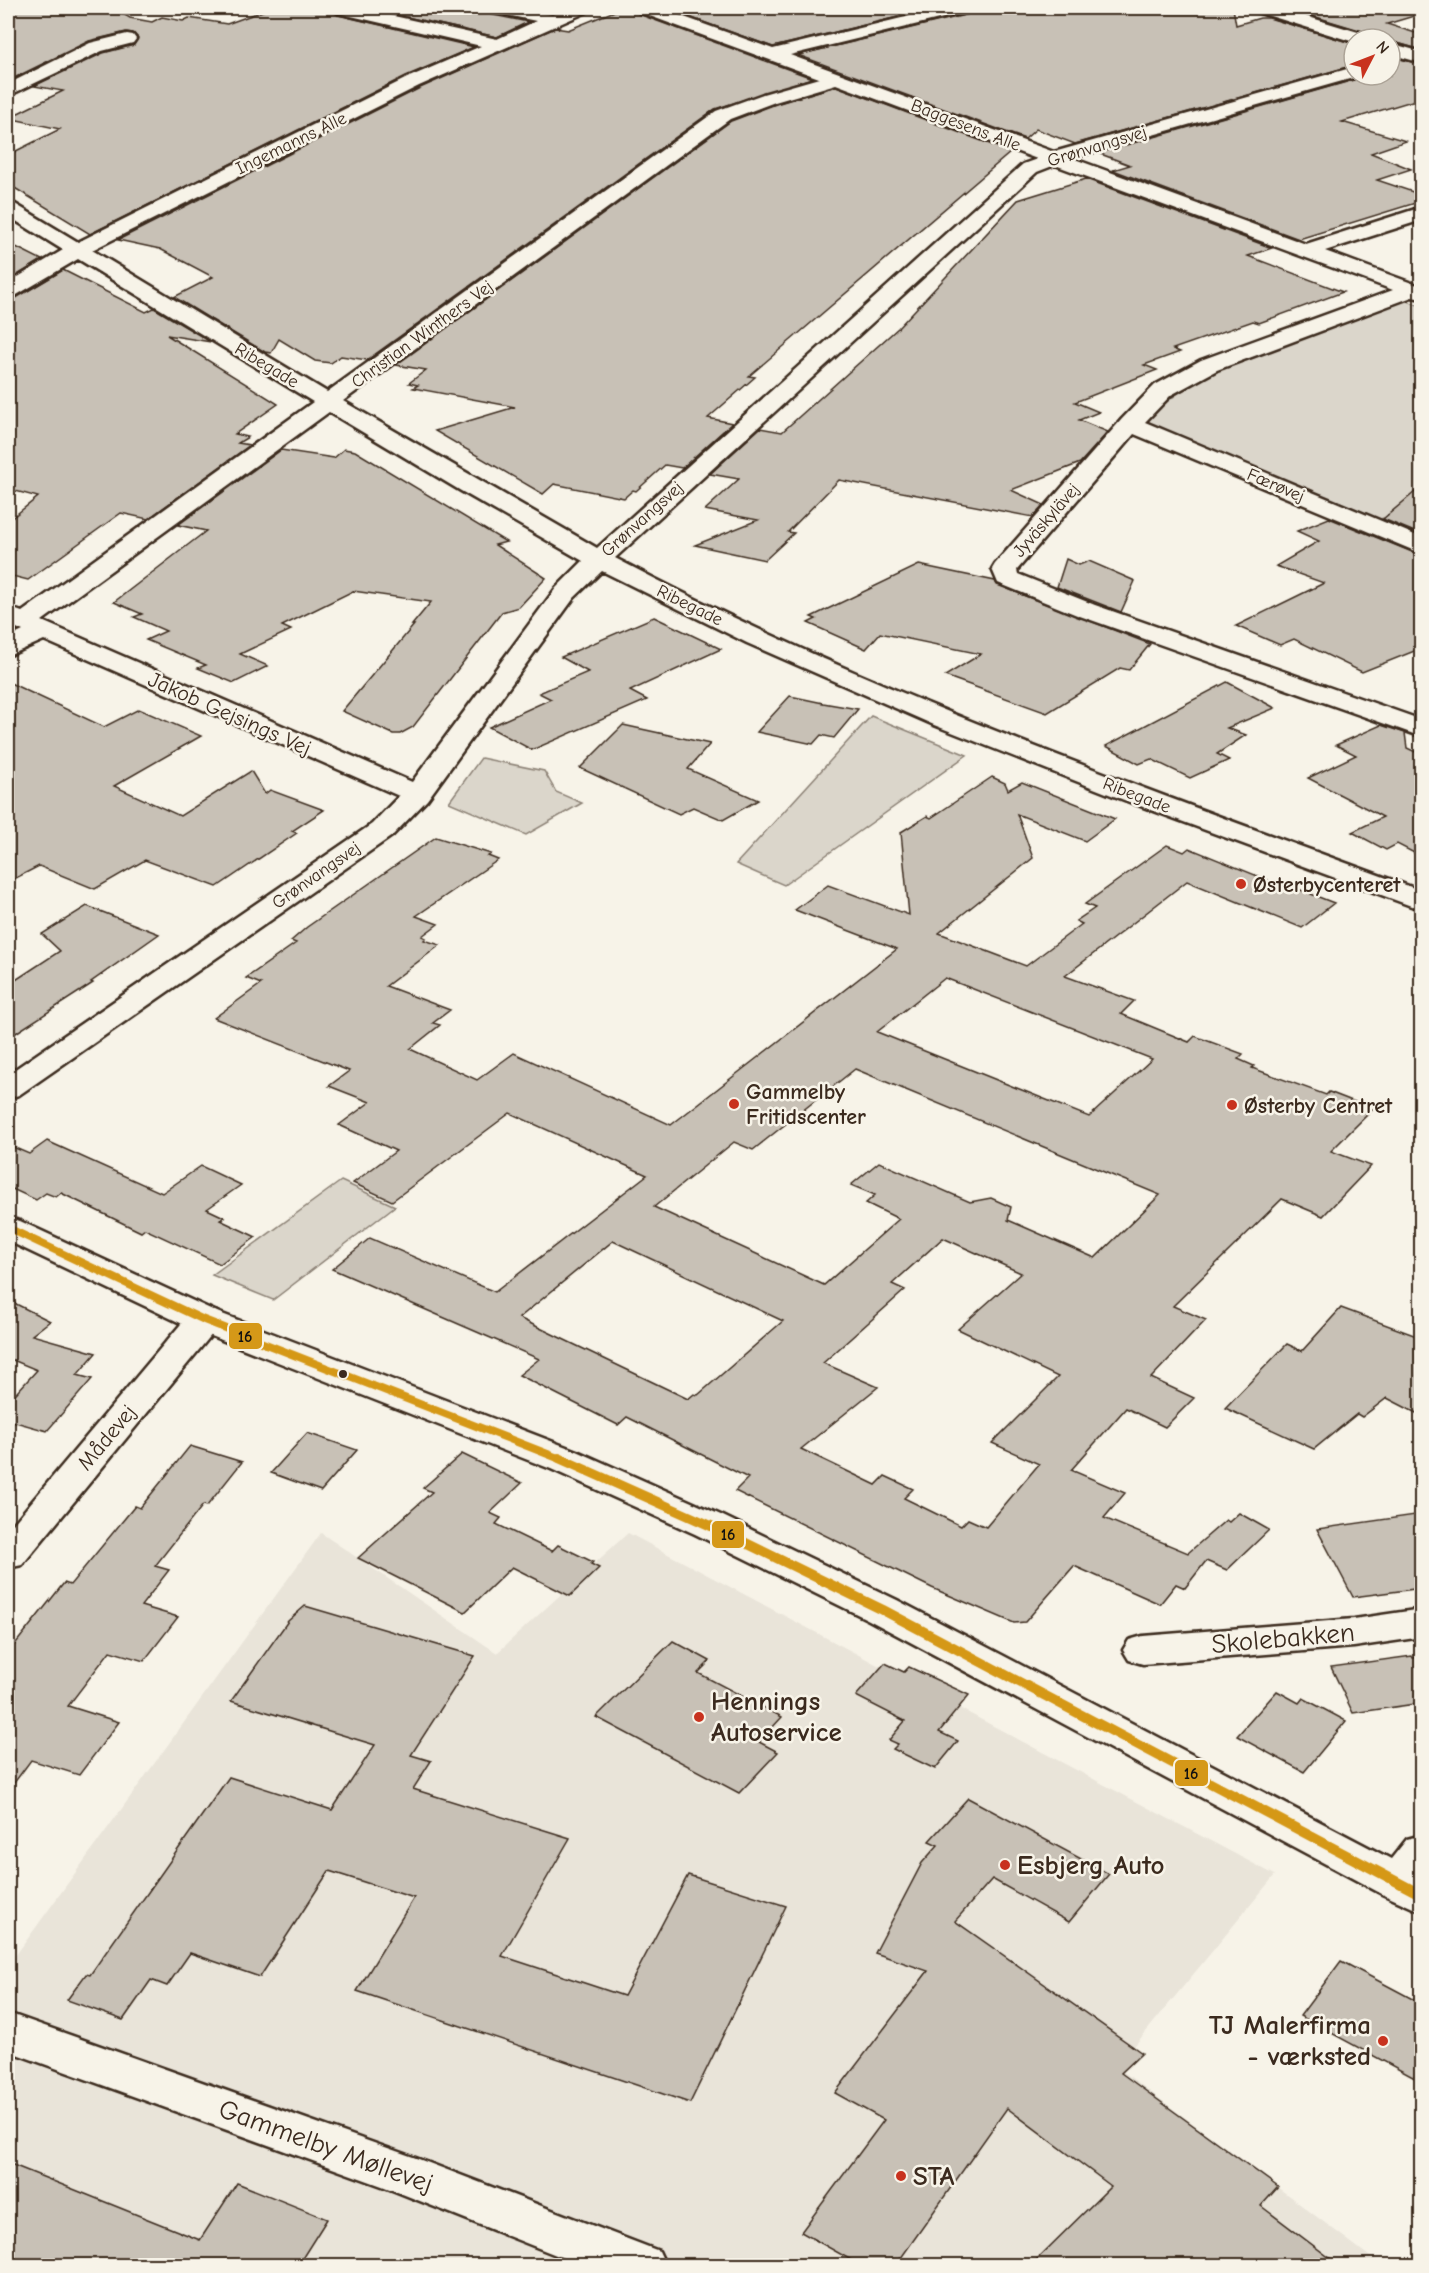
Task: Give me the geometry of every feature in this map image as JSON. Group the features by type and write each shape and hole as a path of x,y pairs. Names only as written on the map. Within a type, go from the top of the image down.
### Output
{"street":[{"path":"338,8 497,44"},
{"path":"499,8 553,20"},
{"name":"Ingemanns Alle","path":"8,292 77,251 413,82 581,8"},
{"name":"Baggesens Alle","path":"645,8 1417,292"},
{"path":"774,54 962,8"},
{"path":"1263,8 1342,33"},
{"path":"8,91 96,47 127,39"},
{"path":"1402,51 1419,55"},
{"path":"1402,59 1419,55"},
{"name":"Grønvangsvej","path":"8,1088 382,830 417,794 565,593 598,560 1030,168 1053,158 1342,75"},
{"name":"Christian Winthers Vej","path":"25,623 723,116 769,98 836,79"},
{"name":"Ribegade","path":"8,208 515,514 598,560 802,659 1003,743 1163,806 1422,901"},
{"path":"1305,251 1422,213"},
{"name":"Jyväskylävej","path":"1417,292 1209,365 1163,390 1130,424 1004,569 1007,578 1086,610 1422,729"},
{"name":"Færøvej","path":"1130,424 1422,547"},
{"path":"8,648 25,623"},
{"name":"Jakob Gejsings Vej","path":"25,623 417,794"},
{"path":"8,1228 204,1320 564,1460 709,1525 1413,1876"},
{"name":"Mådevej","path":"8,1555 204,1320"},
{"name":"Skolebakken","path":"1143,1650 1354,1633 1422,1623"},
{"name":"Gammelby Møllevej","path":"8,2032 399,2172 642,2265"}],"shaded area":[{"path":"1405,300 1421,306 1422,461 1419,464 1421,466 1421,487 1388,517 1376,520 1145,423 1176,395 1211,372"},
{"path":"871,716 967,755 784,885 736,864"},
{"path":"481,758 544,771 556,792 582,803 526,835 449,802"},
{"path":"341,1181 395,1206 273,1300 212,1275"},
{"path":"321,1533 497,1653 628,1533 1275,1875 1117,2067 1381,2265 8,2266 8,1966"}],"building":[{"path":"8,8 113,8 130,18 152,22 162,17 183,21 189,18 227,24 271,8 328,8 338,15 474,47 406,76 90,234 8,184 8,155 60,129 8,118 63,91 34,86 103,53 134,45 138,38 133,33 126,32 89,41 8,81"},
{"path":"366,8 458,8 528,22 497,37"},
{"path":"622,8 635,8 638,14 812,78 715,109 367,360 341,356 331,363 315,361 279,339 271,353 265,352 174,297 213,277 160,249 118,240 420,88 555,28 568,30"},
{"path":"664,8 935,8 773,47"},
{"path":"972,8 1233,8 1236,25 1260,18 1269,18 1342,40 1342,68 1075,144 1036,129 1025,139 798,55 969,14"},
{"path":"1307,8 1413,8 1414,16 1387,24 1397,27 1349,27 1296,11"},
{"path":"1402,29 1422,35 1422,50 1402,44"},
{"path":"1402,59 1422,65 1422,98 1342,122 1406,141 1371,153 1411,169 1377,180 1422,195 1422,201 1299,239 1113,170 1130,165 1098,153 1342,83 1342,87 1402,87"},
{"path":"836,86 1011,152 749,376 755,377 708,418 732,423 682,468 665,465 636,491 633,490 624,498 554,484 543,494 435,431 515,407 413,388 418,385 409,383 426,370 396,365 731,121 776,104"},
{"path":"1086,179 1272,248 1248,256 1343,292 1259,323 1253,321 1173,349 1180,352 1144,365 1157,370 1075,402 1099,412 1079,420 1108,432 1080,463 1011,490 1044,505 1033,517 839,480 788,532 794,533 765,560 695,545 758,520 705,510 739,479 710,474 760,428 782,432 898,328 1018,200"},
{"path":"8,243 42,260 8,281"},
{"path":"63,270 146,312 154,308 211,342 167,335 278,404 235,434 248,437 238,443 250,445 148,519 121,513 28,580 8,575 8,521 38,497 8,489 8,300 16,298"},
{"path":"344,449 355,451 506,542 495,545 546,578 519,607 502,612 413,727 400,734 393,734 342,711 431,602 353,591 282,626 291,630 240,654 268,666 234,683 198,668 206,665 146,640 166,631 134,617 142,614 114,602 206,531 178,525 281,450 334,458"},
{"path":"1422,486 1422,535 1383,519"},
{"path":"1329,518 1422,556 1422,648 1362,672 1294,639 1280,645 1236,626 1324,583 1276,566 1319,541 1297,531"},
{"path":"1066,559 1079,565 1089,561 1135,581 1121,612 1057,587"},
{"path":"919,565 995,581 997,585 1150,644 1129,670 1120,668 1047,713 945,676 981,654 880,633 866,649 808,623 816,619 811,617"},
{"path":"654,617 721,649 630,691 647,700 532,750 489,727 551,699 539,693 588,672 561,657"},
{"path":"8,682 104,727 139,709 201,736 114,786 180,816 251,771 265,794 270,790 324,810 292,831 297,833 217,887 145,860 95,889 39,866 8,882"},
{"path":"1227,682 1275,708 1227,728 1246,735 1217,754 1229,760 1190,778 1151,759 1139,764 1106,746"},
{"path":"790,696 858,709 834,738 821,735 813,744 757,732"},
{"path":"623,725 710,744 688,769 758,800 723,820 693,807 679,814 580,768"},
{"path":"1381,725 1405,733 1407,748 1422,755 1422,857 1397,844 1386,850 1352,832 1383,817 1308,778 1356,755 1336,745"},
{"path":"992,777 1005,783 1008,790 1022,782 1115,819 1085,841 1017,814 1033,858 939,933 1026,966 1082,924 1076,921 1095,908 1085,904 1167,845 1184,852 1189,848 1292,890 1293,887 1334,903 1302,928 1187,881 1065,976 1134,1001 1121,1014 1189,1042 1195,1036 1243,1054 1238,1059 1254,1066 1252,1068 1326,1095 1329,1092 1373,1109 1331,1151 1371,1166 1323,1216 1282,1199 1173,1306 1206,1320 1151,1378 1194,1398 1165,1427 1126,1408 1071,1470 1125,1493 1104,1518 1188,1553 1226,1520 1229,1522 1239,1513 1269,1530 1227,1570 1206,1561 1185,1588 1176,1584 1160,1604 1074,1566 1025,1622 1014,1623 932,1588 735,1491 748,1478 627,1417 618,1425 519,1375 539,1359 332,1269 370,1238 495,1292 647,1175 510,1113 392,1201 353,1183 396,1151 339,1125 370,1102 329,1086 349,1071 214,1018 261,984 246,978 296,943 291,941 307,927 436,837 491,854 488,856 498,860 416,916 438,924 422,936 426,938 424,940 440,945 386,986 450,1010 433,1023 440,1025 410,1049 477,1080 514,1053 671,1125 897,949 795,910 828,885 909,915 901,832 927,816 931,818","holes":["945,978 1152,1059 1089,1117 877,1032","855,1069 1160,1195 1095,1258 1008,1220 1011,1207 991,1198 970,1202 879,1162 851,1185 875,1195 866,1203 899,1219 824,1285 654,1207 734,1142 753,1150","943,1238 1021,1273 958,1329 1058,1377 992,1443 1039,1464 986,1527 968,1519 961,1526 904,1498 913,1489 885,1476 876,1485 801,1449 878,1387 823,1363 905,1290 892,1284","613,1241 783,1321 698,1395 694,1394 688,1399 519,1318"]},
{"path":"87,906 159,934 91,982 93,983 8,1038 8,985 60,951 42,934"},
{"path":"47,1141 162,1193 201,1166 241,1185 207,1209 224,1217 220,1220 256,1237 220,1264 145,1229 141,1232 61,1193 56,1197 46,1193 36,1200 8,1187 8,1145 29,1154"},
{"path":"8,1300 50,1321 32,1335 96,1353 77,1375 92,1379 47,1431 8,1420 8,1402 37,1370 8,1358"},
{"path":"1341,1308 1422,1338 1422,1416 1387,1398 1362,1417 1357,1414 1314,1449 1225,1408 1287,1344 1302,1351"},
{"path":"307,1433 357,1450 321,1491 271,1473"},
{"path":"190,1446 242,1462 207,1506 203,1505 155,1566 169,1570 141,1606 178,1617 144,1661 110,1651 68,1706 119,1722 79,1775 31,1760 8,1791 8,1653 64,1583 70,1585 135,1506 140,1508"},
{"path":"462,1454 522,1483 490,1513 501,1518 496,1524 552,1551 558,1545 593,1562 591,1564 599,1568 570,1596 512,1567 465,1612 358,1558 432,1492 423,1488"},
{"path":"1422,1514 1422,1588 1353,1597 1317,1529"},
{"path":"305,1606 475,1656 411,1755 431,1761 413,1789 570,1838 502,1956 624,1996 688,1875 786,1906 690,2103 357,1991 414,1898 329,1871 260,1977 190,1953 167,1986 151,1980 123,2020 67,2000 86,1974 90,1975 229,1777 332,1810 375,1745 231,1701 288,1621"},
{"path":"673,1641 710,1661 698,1673 782,1717 759,1742 778,1752 739,1793 596,1717"},
{"path":"1412,1656 1413,1658 1422,1657 1422,1703 1353,1713 1331,1667"},
{"path":"885,1663 904,1672 909,1667 969,1695 939,1732 958,1741 935,1769 893,1749 898,1744 889,1740 905,1721 856,1696"},
{"path":"1277,1691 1299,1703 1303,1698 1346,1721 1304,1772 1237,1736"},
{"path":"968,1798 1109,1874 1069,1922 992,1879 955,1921 1142,2053 1121,2073 1278,2187 1261,2206 1339,2265 1031,2265 1111,2186 1007,2108 896,2265 860,2265 801,2232 884,2120 835,2093 928,1971 875,1953 922,1863 938,1845 929,1841"},
{"name":"TJ Malerfirma - værksted","path":"1341,1961 1422,2004 1422,2082 1300,2016"},
{"path":"8,2163 200,2240 237,2183 327,2219 298,2265 8,2265"}],"transit line":[{"name":"16","path":"8,1228 204,1320 564,1460 709,1525 883,1610 1422,1895"}],"place":[{"name":"Østerbycenteret","path":"1241,884"},
{"name":"Gammelby Fritidscenter","path":"734,1104"},
{"name":"Østerby Centret","path":"1232,1105"},
{"name":"Hennings Autoservice","path":"699,1717"},
{"name":"Esbjerg Auto","path":"1005,1865"},
{"name":"TJ Malerfirma - værksted","path":"1383,2041"},
{"name":"STA","path":"901,2176"}]}
